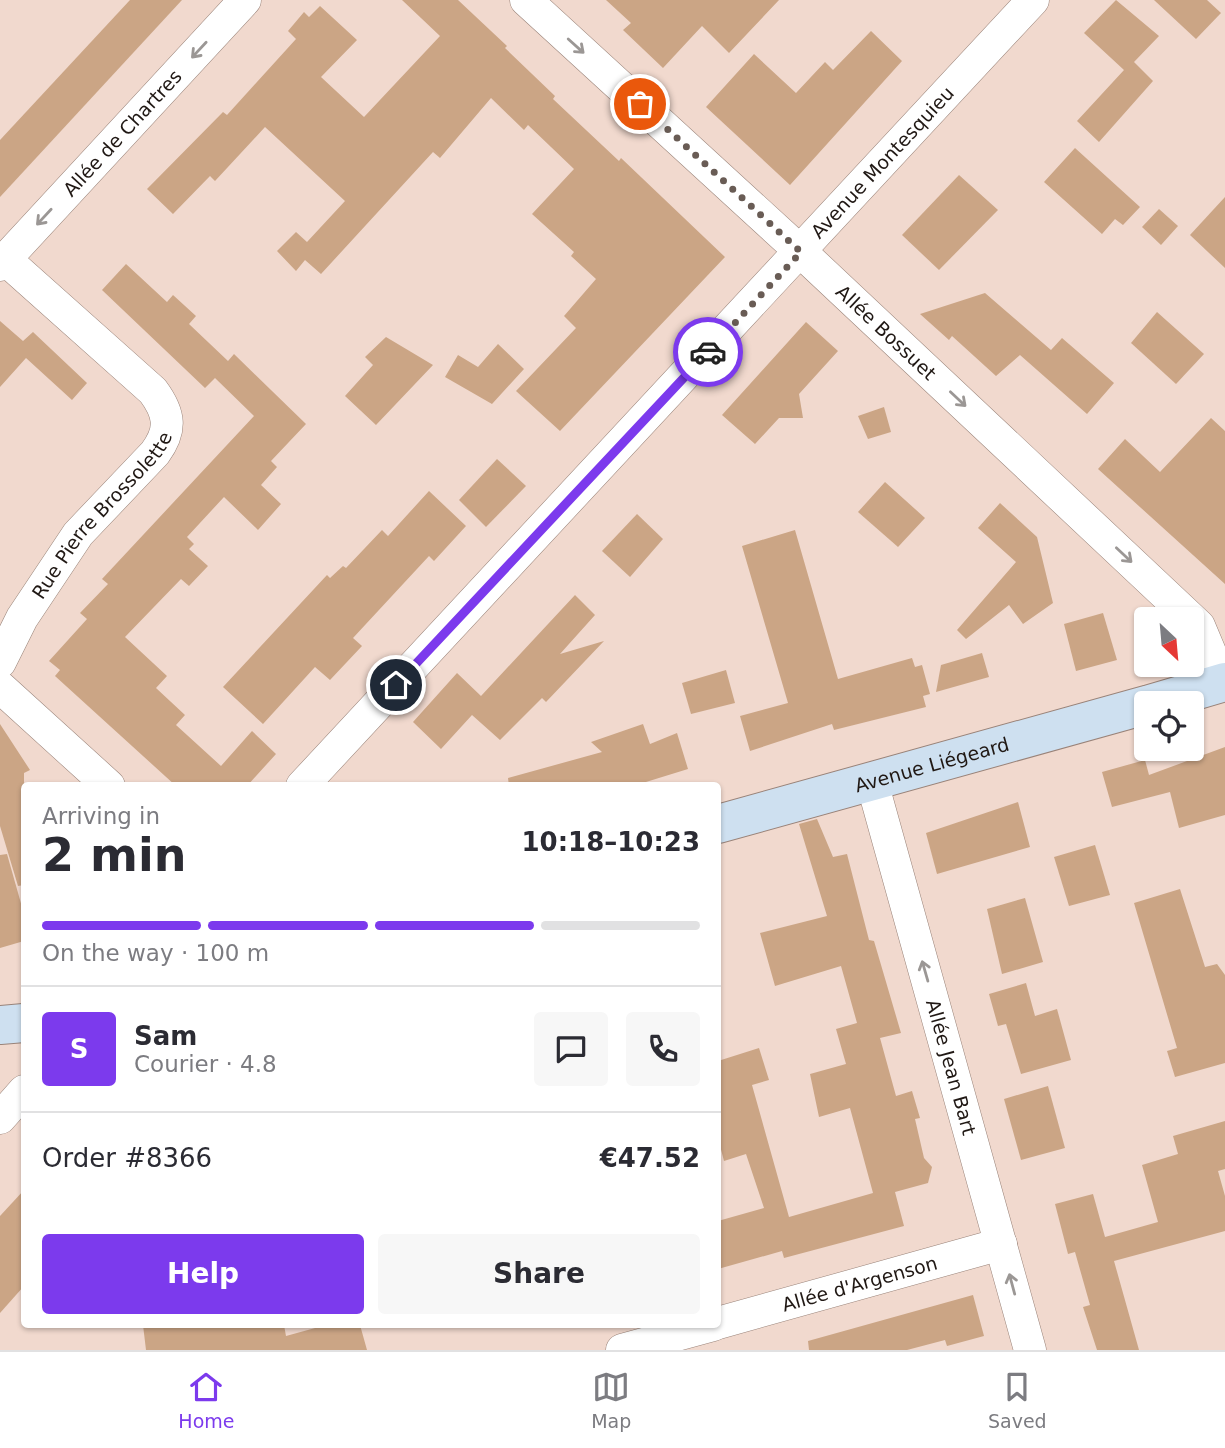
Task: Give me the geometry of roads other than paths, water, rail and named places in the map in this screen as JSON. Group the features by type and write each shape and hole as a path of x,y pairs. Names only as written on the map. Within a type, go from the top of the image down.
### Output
{"street":[{"name":"Allée de Chartres","path":"3,262 245,0"},
{"name":"Allée Bossuet","path":"526,0 801,252 1199,626 1224,683"},
{"name":"Avenue Montesquieu","path":"306,782 1033,0"},
{"name":"Rue Pierre Brossolette","path":"0,662 22,618 78,534 155,453 166,439 169,426 167,413 153,391 3,262"},
{"name":"Avenue Liégeard","path":"1195,691 1224,683"},
{"path":"0,688 105,782"},
{"name":"Avenue Liégeard","path":"721,823 1134,708"},
{"name":"Allée Jean Bart","path":"872,782 1030,1350"},
{"path":"0,1025 21,1023"},
{"path":"0,1118 21,1094"},
{"name":"Allée d'Argenson","path":"721,1322 1001,1244"},
{"name":"Allée d'Argenson","path":"622,1350 701,1328"}]}
